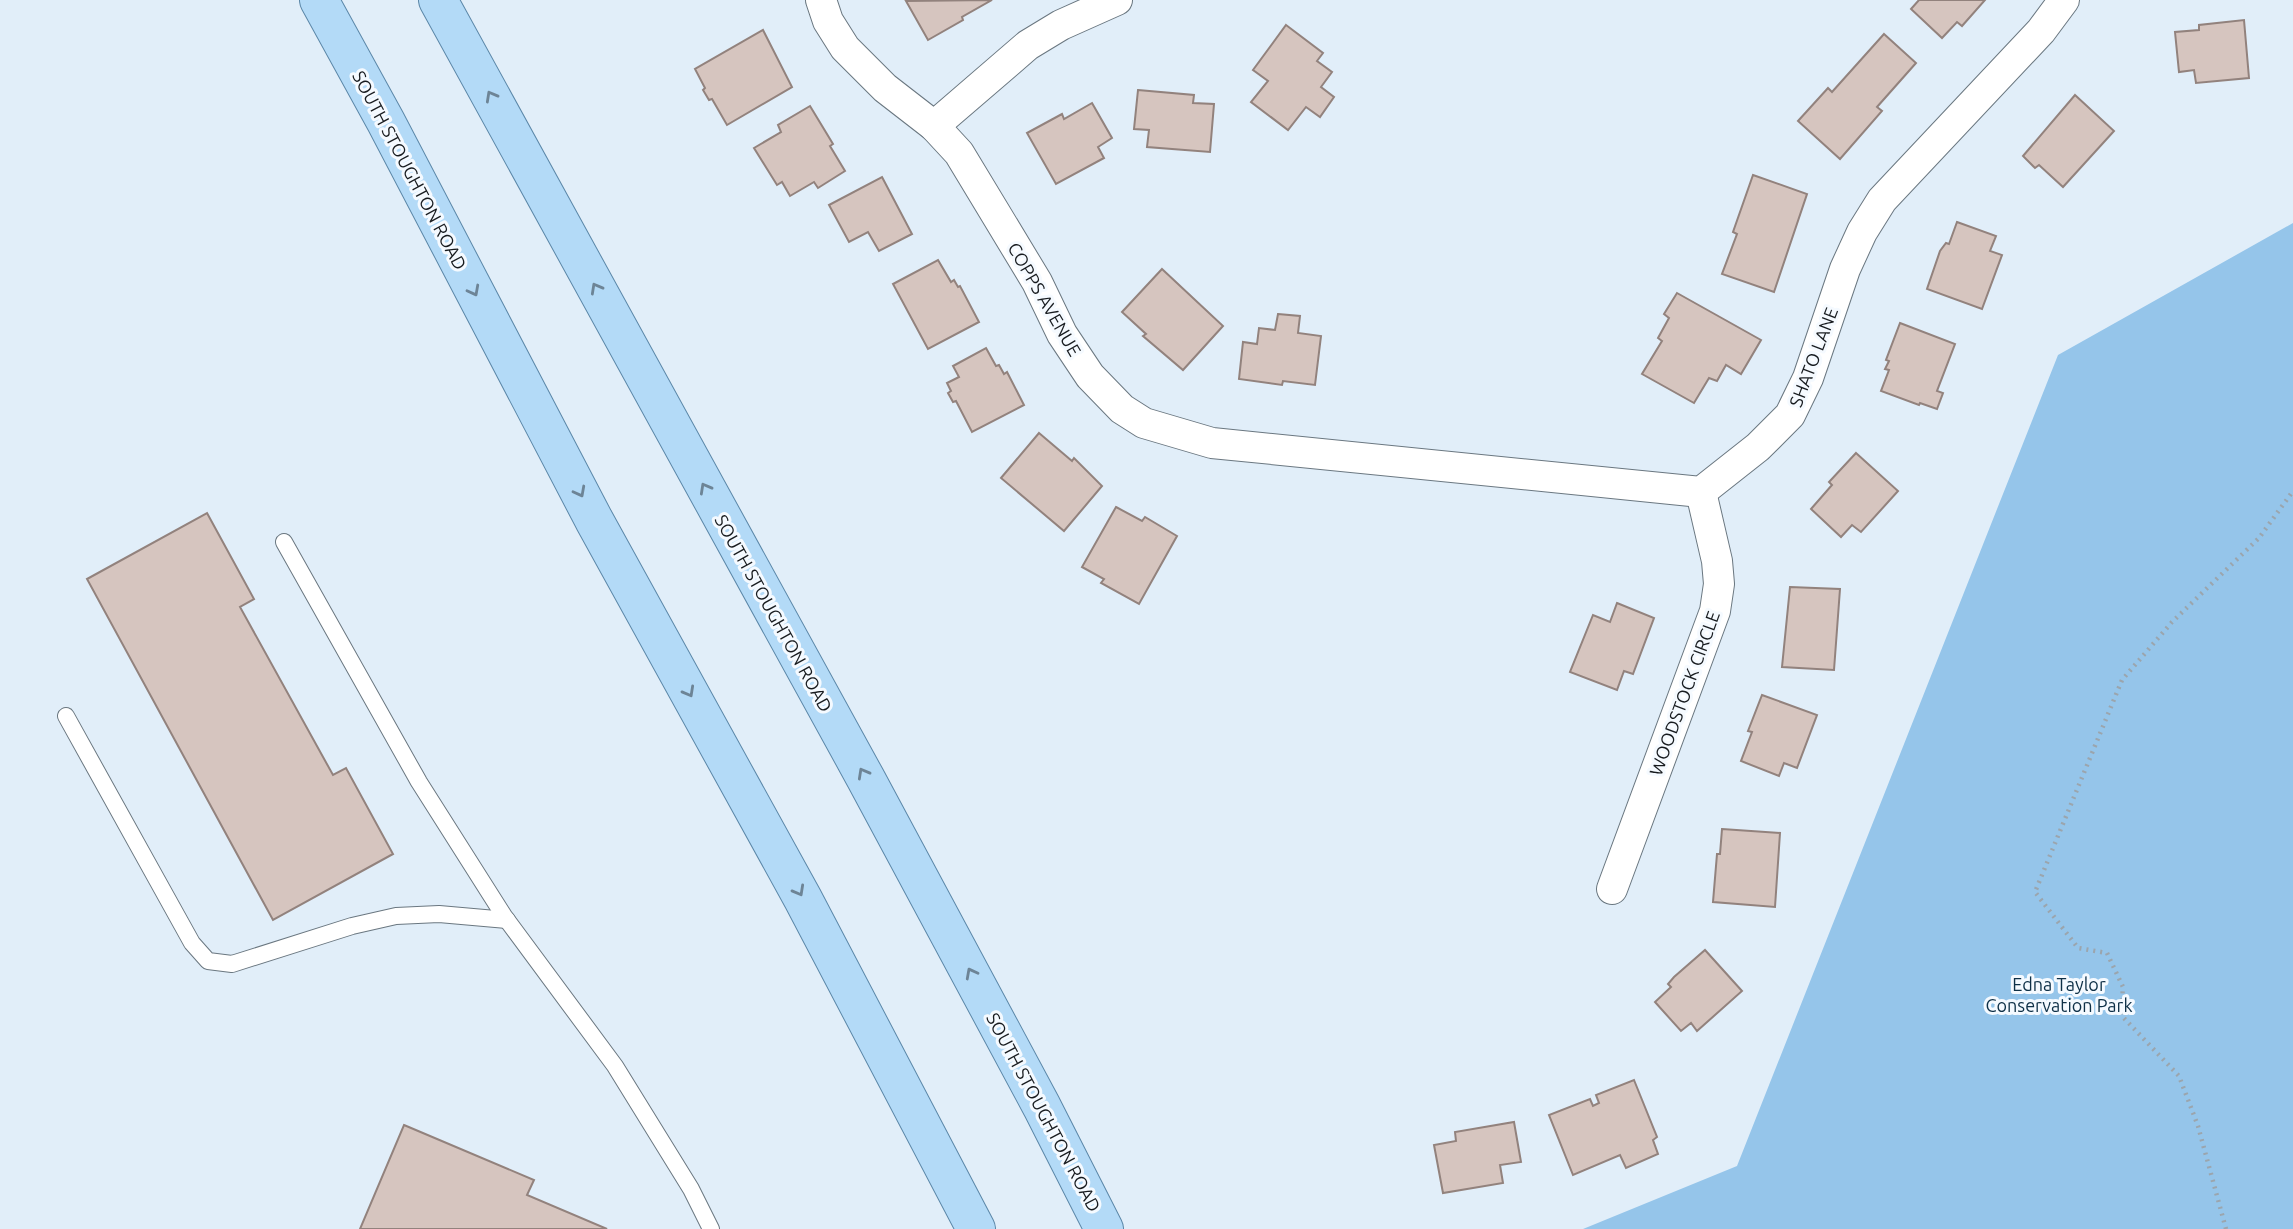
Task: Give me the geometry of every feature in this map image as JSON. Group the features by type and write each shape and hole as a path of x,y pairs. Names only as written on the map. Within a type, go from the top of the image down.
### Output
{"main road":[{"name":"SOUTH STOUGHTON ROAD","path":"319,0 386,122 594,520 803,899 976,1229"},
{"name":"SOUTH STOUGHTON ROAD","path":"439,0 866,779 1042,1107 1104,1229"}],"street":[{"name":"COPPS AVENUE","path":"821,0 828,21 845,48 885,88 934,126 959,153 1037,282 1062,334 1090,376 1122,408 1144,423 1212,443 1700,492"},
{"path":"934,126 1028,45 1061,25 1117,0"},
{"name":"SHATO LANE","path":"1700,492 1758,447 1790,415 1808,377 1845,269 1882,200 2041,31 2064,0"},
{"name":"WOODSTOCK CIRCLE","path":"1612,889 1715,611 1719,584 1717,561 1700,492"}],"lane":[{"path":"284,542 419,782 507,920 615,1066 691,1189 711,1229"},
{"path":"66,716 192,943 208,961 232,964 352,926 396,916 439,915 507,920"}],"path":[{"path":"2226,1229 2198,1126 2179,1076 2121,1015 2123,987 2107,953 2078,948 2035,892 2122,680 2172,622 2259,538 2293,491"}],"green space":[{"name":"Edna Taylor Conservation Park","path":"2293,223 2293,1229 1583,1229 1737,1166 2058,355"}],"building":[{"path":"992,0 928,40 906,1"},
{"path":"1919,0 1985,0 1962,26 1957,22 1942,38 1911,9"},
{"path":"2244,20 2249,78 2196,83 2194,70 2179,72 2175,32 2199,30 2199,25"},
{"path":"1286,25 1323,53 1317,61 1332,72 1321,87 1334,97 1320,117 1306,107 1288,130 1251,102 1268,81 1253,70"},
{"path":"763,30 792,87 727,125 712,99 709,100 703,90 705,88 695,69"},
{"path":"1884,34 1916,63 1877,107 1882,111 1840,159 1798,121 1828,88 1832,92"},
{"path":"1138,90 1194,95 1193,103 1214,104 1210,152 1147,147 1149,130 1134,129"},
{"path":"2075,95 2114,131 2063,187 2039,165 2035,168 2023,156"},
{"path":"1092,103 1112,138 1098,147 1104,158 1056,184 1027,133 1062,114 1064,119"},
{"path":"810,106 833,144 830,146 845,171 818,188 814,182 790,196 782,182 777,185 754,148 781,132 778,125"},
{"path":"1753,175 1807,194 1774,292 1722,274 1737,234 1733,232"},
{"path":"882,177 912,234 879,251 868,232 849,242 829,205"},
{"path":"1957,222 1996,236 1990,251 2002,255 1982,309 1927,289 1940,251 1946,243 1949,244"},
{"path":"938,260 951,282 954,280 958,287 960,286 979,322 928,349 893,284"},
{"path":"1162,269 1223,326 1183,370 1143,336 1146,334 1122,312"},
{"path":"1677,293 1761,340 1741,374 1726,365 1717,381 1709,378 1694,403 1642,374 1662,341 1658,338 1669,318 1664,314"},
{"path":"1278,314 1300,316 1298,333 1321,336 1315,385 1283,381 1282,385 1239,379 1243,342 1257,344 1259,328 1275,330"},
{"path":"1900,323 1955,344 1937,391 1943,393 1937,409 1881,391 1889,370 1885,369 1889,361 1886,360"},
{"path":"986,348 996,366 999,365 1004,374 1007,372 1024,405 972,432 956,401 953,402 948,393 951,391 947,383 959,377 953,366"},
{"path":"1039,433 1072,461 1074,458 1102,486 1064,531 1001,478"},
{"path":"1856,453 1898,491 1861,532 1852,525 1841,537 1811,509 1832,485 1829,482"},
{"path":"1116,507 1142,521 1145,517 1177,536 1139,604 1101,583 1104,579 1082,567"},
{"path":"207,513 254,599 240,607 333,775 346,768 393,854 273,920 87,579"},
{"path":"1790,587 1840,589 1834,670 1782,667"},
{"path":"1617,603 1654,618 1633,674 1624,671 1617,690 1570,672 1593,615 1610,622"},
{"path":"1762,695 1817,715 1797,768 1784,763 1779,776 1741,761 1752,732 1748,731"},
{"path":"1722,829 1780,833 1775,907 1713,902"},
{"path":"1705,950 1742,991 1697,1031 1691,1023 1681,1031 1655,1002 1671,987 1668,984 1674,977"},
{"path":"1634,1080 1657,1137 1653,1140 1658,1154 1626,1168 1620,1155 1573,1175 1549,1115 1590,1099 1593,1106 1599,1103 1596,1095"},
{"path":"1514,1122 1521,1162 1500,1165 1503,1183 1443,1193 1434,1145 1456,1141 1455,1132"},
{"path":"404,1125 534,1180 527,1195 607,1229 360,1229"}]}
